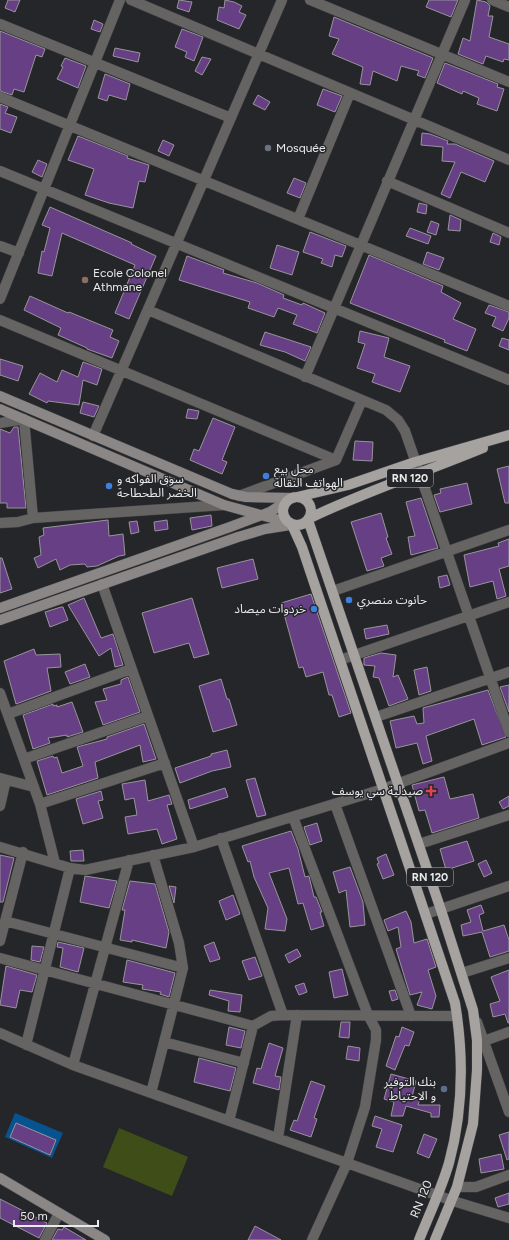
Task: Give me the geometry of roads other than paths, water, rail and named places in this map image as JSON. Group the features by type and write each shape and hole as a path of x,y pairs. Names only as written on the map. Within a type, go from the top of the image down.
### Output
{"main road":[{"path":"0,396 239,496 307,500 310,504 312,513 309,519 302,525 291,524 224,505 0,409"},
{"name":"RN 120","path":"292,499 348,485 415,462 509,436"},
{"name":"RN 120","path":"435,1240 453,1201 470,1137 476,1099 476,1040 473,1010 419,844 309,519 346,501 419,474 509,436"},
{"path":"0,608 260,516 292,499"},
{"path":"291,524 284,515 284,505 292,499"},
{"path":"0,620 238,537 265,529 291,524"},
{"name":"RN 120","path":"291,524 302,547 455,1003 461,1058 460,1109 450,1159 438,1195 419,1240"},
{"path":"0,1178 105,1240"}],"street":[{"path":"0,299 120,0"},
{"path":"131,0 509,160"},
{"path":"93,436 282,0"},
{"path":"310,0 509,82"},
{"path":"305,376 465,0"},
{"path":"492,0 509,7"},
{"path":"0,24 231,118"},
{"path":"298,219 350,93"},
{"path":"0,97 509,306"},
{"path":"0,171 509,380"},
{"path":"387,181 509,233"},
{"path":"0,246 18,253"},
{"path":"148,310 386,410 398,420 405,431 509,732"},
{"path":"0,320 336,460"},
{"path":"239,496 336,460 362,400"},
{"path":"0,423 24,419 33,518"},
{"path":"0,529 33,518 224,505"},
{"path":"0,522 18,522"},
{"path":"333,591 509,530"},
{"path":"102,584 194,847"},
{"path":"340,660 509,602"},
{"path":"8,714 132,669"},
{"path":"376,717 509,672"},
{"path":"0,692 40,804 54,863"},
{"path":"24,759 148,716"},
{"path":"0,847 23,852 70,868 85,870 194,847 383,789 509,743"},
{"path":"40,804 165,763"},
{"path":"0,806 3,779 34,787"},
{"path":"335,804 411,1016"},
{"path":"419,844 509,814"},
{"path":"293,817 368,1015 376,1030 376,1040 365,1107 347,1163 312,1240"},
{"path":"221,838 283,1015"},
{"path":"0,941 23,852"},
{"path":"151,1093 183,968 179,943 152,855"},
{"path":"73,1065 128,860"},
{"path":"26,1045 70,868"},
{"path":"426,914 509,886"},
{"path":"5,921 105,946 183,968"},
{"path":"0,958 253,1026 271,1016 283,1015 457,1016"},
{"path":"462,973 509,958"},
{"path":"473,1010 508,1107"},
{"path":"278,1138 297,1015"},
{"path":"229,1121 253,1026"},
{"path":"484,1041 509,1032"},
{"path":"0,1033 73,1065 453,1201 509,1218"},
{"path":"164,1042 244,1063"},
{"path":"457,1187 476,1187 509,1175"},
{"path":"45,1240 59,1213"}],"water":[{"path":"15,1113 63,1133 52,1158 5,1137"}],"place":[{"name":"Mosquée","path":"268,148"},
{"name":"Ecole Colonel Athmane","path":"85,280"},
{"name":"محل بيع الهواتف النقالة","path":"266,476"},
{"name":"سوق الفواكه و الخضر الطحطاحة","path":"109,486"},
{"name":"حانوت منصري","path":"349,600"},
{"name":"خردوات ميصاد","path":"314,609"},
{"name":"صيدلية سي يوسف","path":"431,791"},
{"name":"بنك التوفير و الاحتياط","path":"444,1089"}]}
